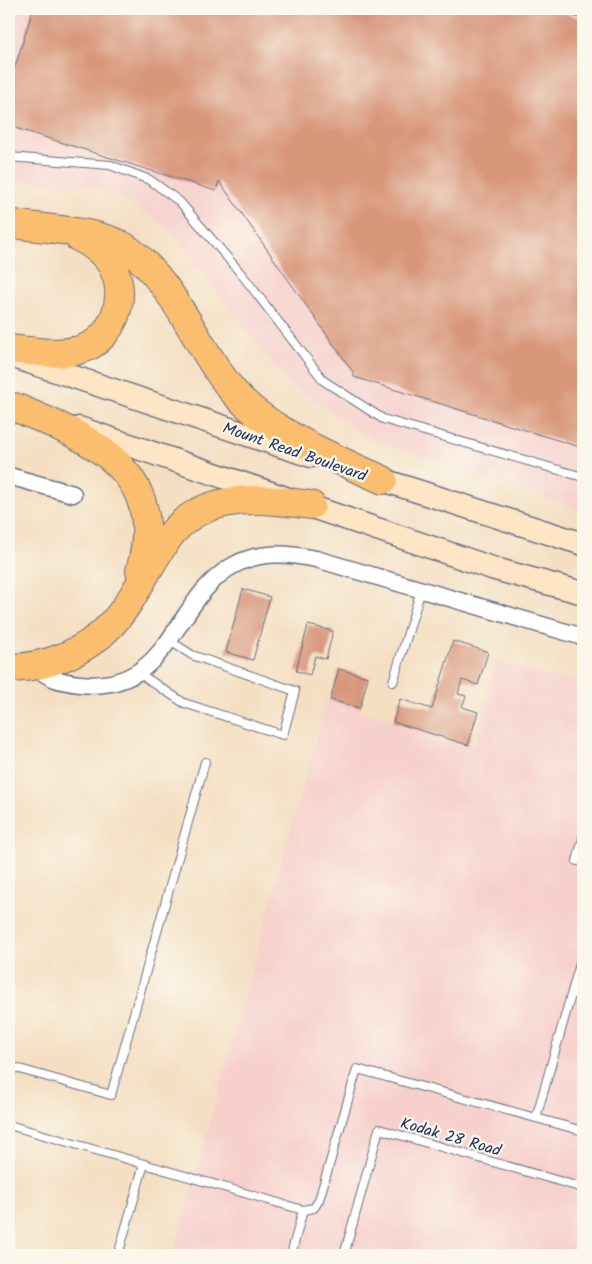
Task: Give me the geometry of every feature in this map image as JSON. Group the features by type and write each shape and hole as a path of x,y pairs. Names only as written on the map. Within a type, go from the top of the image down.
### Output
{"highway":[{"path":"9,223 105,239 128,250 149,269 164,287 218,372 250,409 313,446 383,480"},
{"path":"9,349 42,352 76,350 96,341 113,322 119,296 114,270 95,247 81,238 63,232"},
{"path":"12,406 54,424 88,444 119,464 133,480 145,508 147,528 142,564 129,601"},
{"path":"9,668 35,665 63,657 94,640 111,625 129,601 171,534 185,520 201,510 221,503 242,501 272,500 311,505"}],"main road":[{"name":"Mount Read Boulevard","path":"9,355 383,480 583,544"},
{"path":"12,406 311,505 496,569 583,593"},
{"path":"496,569 583,609"}],"street":[{"path":"9,476 73,494"},
{"path":"35,665 47,676 60,681 84,684 115,682 137,672 158,656 204,591 218,576 242,561 270,554 292,554 316,560 583,637"}],"lane":[{"path":"9,157 110,165 150,180 180,202 243,276 324,381 383,419 583,477"},
{"path":"393,682 422,590"},
{"path":"137,672 184,703 282,735 295,691 192,655 170,641"},
{"path":"9,1066 111,1095 205,762"},
{"path":"577,861 583,838"},
{"path":"536,1118 581,967 583,953"},
{"path":"9,1125 303,1210 314,1208 319,1200 357,1069 583,1131"},
{"name":"Kodak 28 Road","path":"344,1255 379,1130 583,1188"},
{"path":"118,1255 144,1164"},
{"path":"290,1255 303,1210"}],"shaded area":[{"path":"9,9 583,9 583,510 370,439 287,382 165,225 102,187 9,181"},
{"path":"496,661 583,685 583,1255 173,1255 327,699 474,746"}],"building":[{"path":"33,9 551,9 583,19 583,448 354,377 353,372 219,181 216,191 9,126 9,86"},
{"path":"243,589 270,597 253,660 226,652"},
{"path":"308,625 333,631 326,659 315,656 310,675 296,671"},
{"path":"453,641 488,652 478,685 462,680 458,694 466,696 462,707 478,712 468,745 393,722 400,699 432,709"},
{"path":"339,669 368,677 360,708 330,700"}]}
